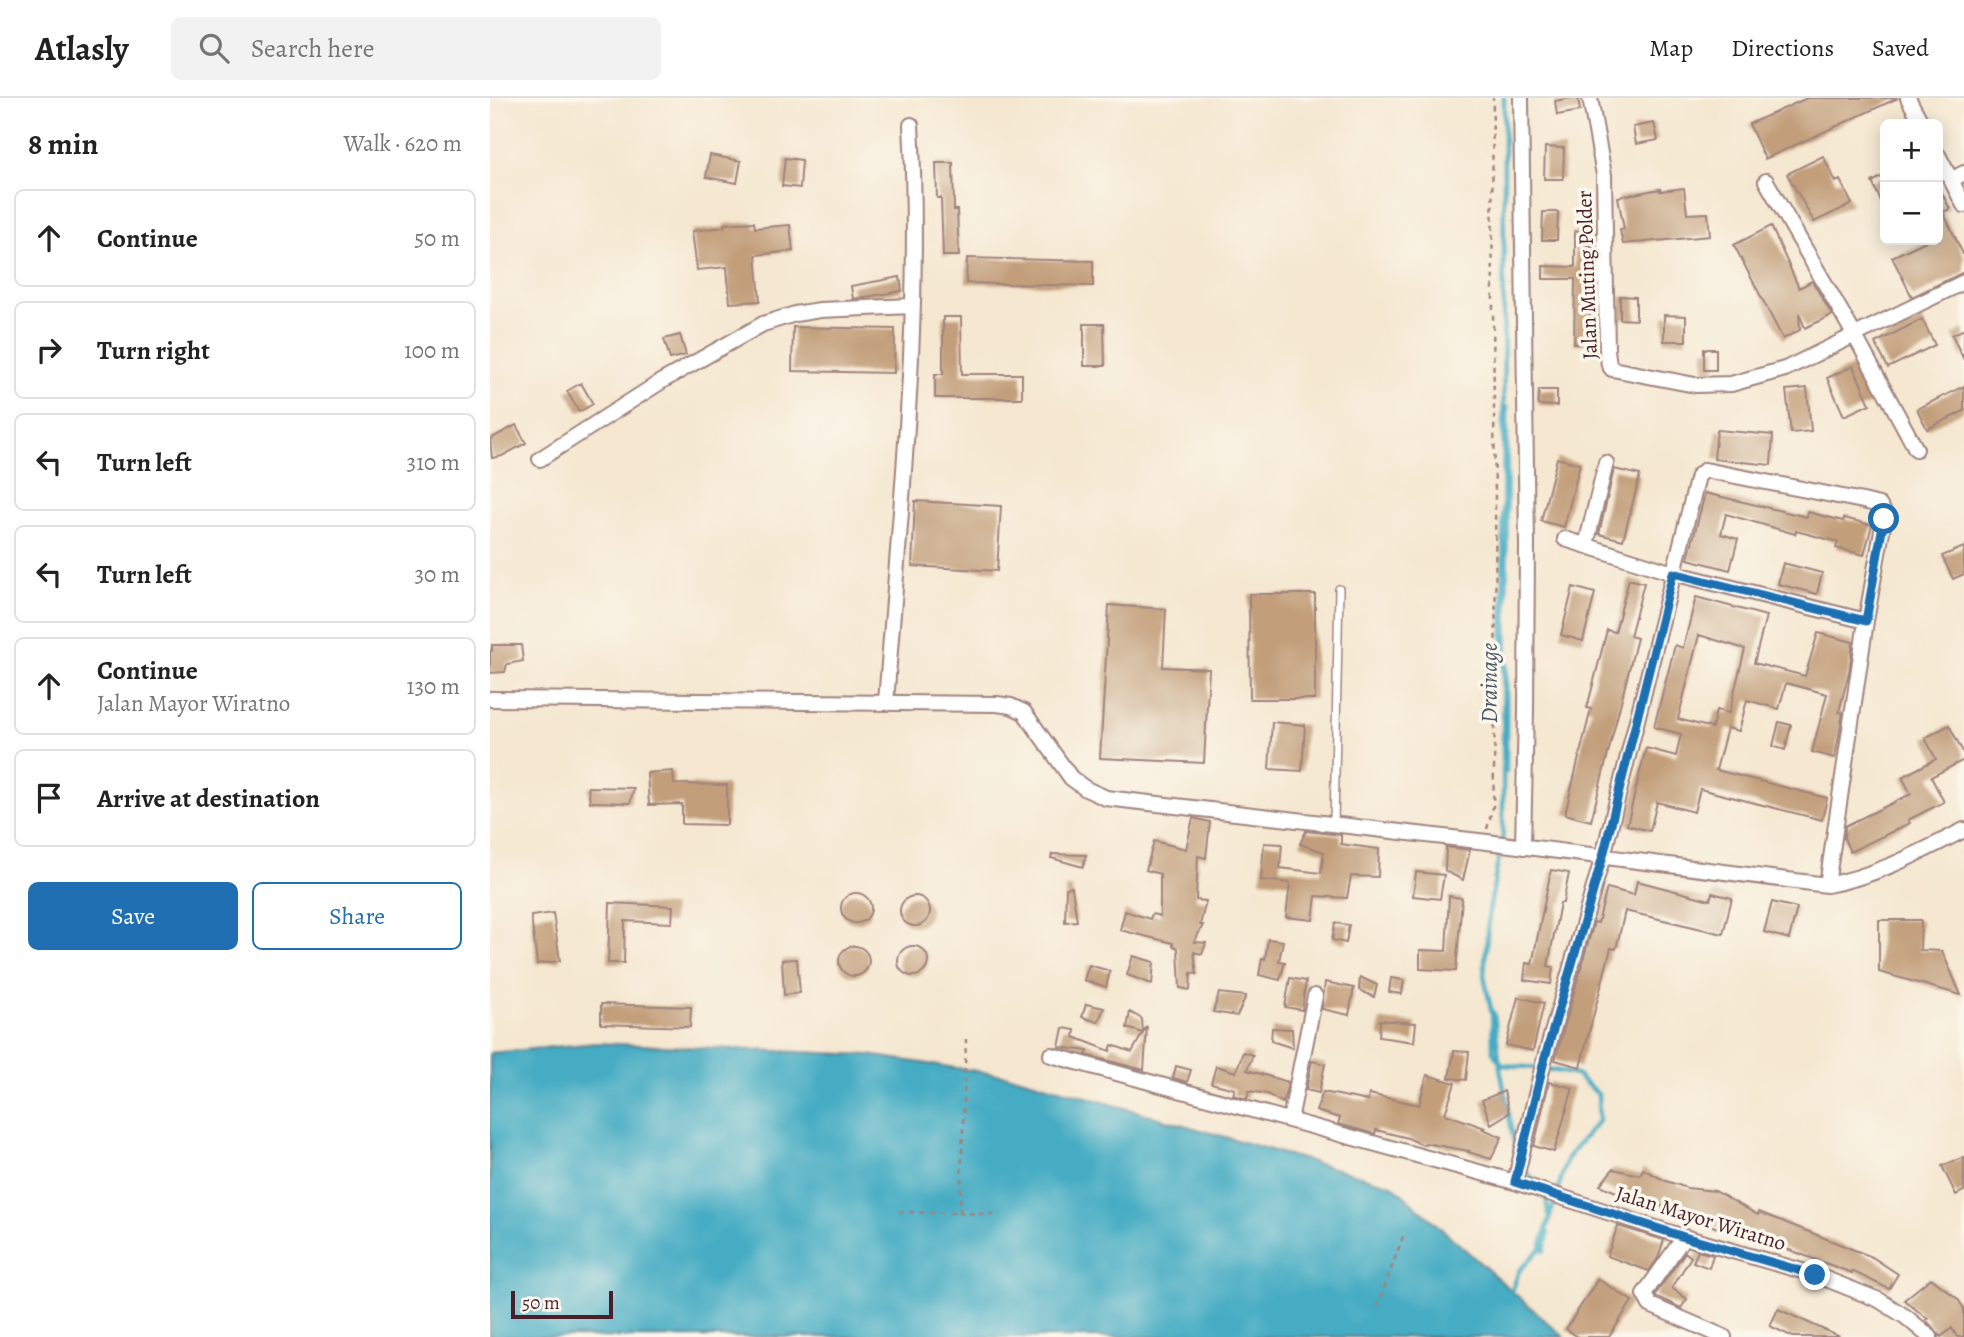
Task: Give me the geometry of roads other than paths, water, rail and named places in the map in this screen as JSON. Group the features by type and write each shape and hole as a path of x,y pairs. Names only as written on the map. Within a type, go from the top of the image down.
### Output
{"street":[{"path":"1517,846 1527,710 1521,98"},
{"name":"Jalan Muting Polder","path":"1590,98 1604,175 1607,350 1610,368 1679,383 1711,386 1731,384 1785,369 1964,282"},
{"path":"1908,98 1919,119"},
{"path":"886,703 912,349 915,184 911,125"},
{"path":"1943,161 1957,176 1964,205"},
{"path":"1766,181 1856,336 1916,449"},
{"path":"540,459 662,381 763,324 820,310 912,306"},
{"path":"1586,545 1606,463"},
{"path":"1515,1182 1544,1061 1603,856 1698,477 1705,470 1863,500 1879,505 1885,514 1866,621 1828,885"},
{"path":"1566,539 1673,573 1866,621"},
{"path":"490,699 1011,706 1024,712 1032,720 1071,778 1086,789 1107,798 1485,841 1828,885 1845,882 1899,863 1964,830"},
{"path":"1290,1120 1315,996"},
{"name":"Jalan Mayor Wiratno","path":"1051,1055 1515,1182 1684,1237 1815,1275 1879,1300 1930,1337"},
{"path":"1684,1237 1644,1294 1645,1298 1650,1305 1724,1337"}],"lane":[{"path":"1334,824 1339,589"}],"water":[{"path":"596,1043 869,1055 1017,1077 1392,1185 1564,1337 490,1337 490,1053"}],"waterway":[{"name":"Drainage","path":"1504,98 1503,834 1489,912 1484,975 1492,1015 1493,1052 1503,1065 1538,1068"},
{"name":"Drainage","path":"1506,772 1507,407"},
{"name":"Drainage","path":"1494,1013 1500,1068 1516,1153"},
{"path":"1511,1294 1519,1271 1541,1248 1567,1158 1599,1120 1598,1094 1576,1075 1547,1069"},
{"name":"Drainage","path":"1521,1167 1540,1185"},
{"name":"Drainage","path":"1546,1195 1548,1214"},
{"name":"Drainage","path":"1544,1251 1548,1233"}]}
